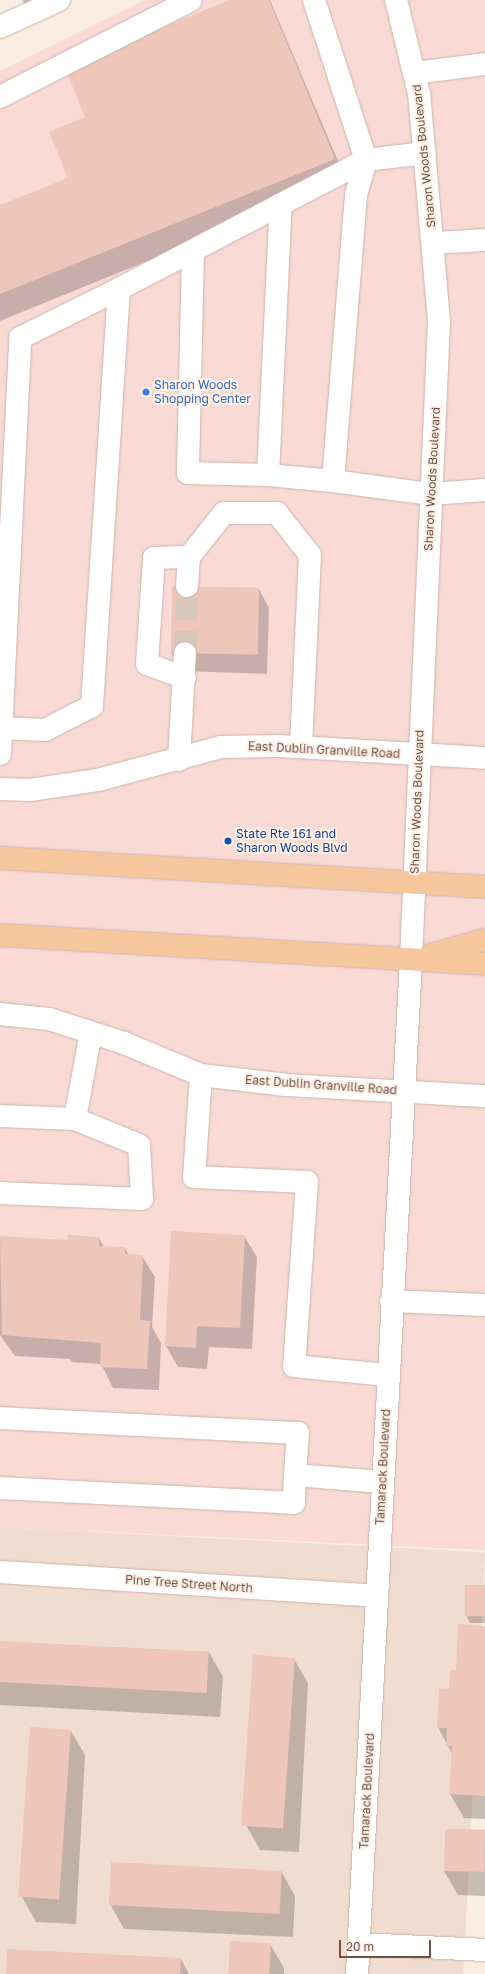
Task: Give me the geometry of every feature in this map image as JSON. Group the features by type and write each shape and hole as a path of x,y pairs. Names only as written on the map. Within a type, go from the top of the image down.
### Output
{"main road":[{"path":"0,858 485,887"},
{"path":"0,935 485,964"},
{"path":"411,960 485,940"}],"street":[{"path":"0,27 59,0"},
{"path":"0,97 191,0"},
{"path":"314,0 366,160 356,195 333,481"},
{"name":"Sharon Woods Boulevard","path":"396,0 419,94 439,321 411,960"},
{"path":"414,73 485,64"},
{"path":"0,754 3,636 20,338 193,251 366,160 424,153"},
{"path":"268,475 281,204"},
{"path":"433,243 485,240"},
{"path":"193,251 188,473 268,475 333,481 431,494 485,490"},
{"path":"1,728 45,730 92,706 119,289"},
{"path":"187,586 189,557 224,513 277,513 310,555 301,747"},
{"path":"185,678 147,664 154,558 189,557"},
{"path":"179,760 185,678 185,653"},
{"name":"East Dublin Granville Road","path":"0,788 30,790 98,780 179,760 221,747 301,747 485,758"},
{"name":"Tamarack Boulevard","path":"357,1974 387,1375 411,960"},
{"name":"East Dublin Granville Road","path":"0,1014 49,1019 90,1032 202,1075 286,1085 403,1090 485,1096"},
{"path":"75,1119 90,1032"},
{"path":"202,1075 194,1177 307,1182 294,1366 387,1375"},
{"path":"0,1116 75,1119 139,1145 142,1199 0,1193"},
{"path":"391,1301 485,1305"},
{"path":"0,1418 298,1433 294,1504 0,1488"},
{"path":"295,1475 382,1482"},
{"name":"Pine Tree Street North","path":"0,1572 377,1596"},
{"path":"359,1944 485,1950"}],"shaded area":[{"path":"145,0 485,0 485,1550 0,1527 0,71"},
{"path":"0,1527 485,1552 463,1974 0,1974"}],"building":[{"path":"229,0 269,0 335,159 0,294 0,205 68,178 49,132 85,117 65,68"},
{"path":"172,586 259,588 258,655 171,653"},
{"path":"171,1231 245,1235 240,1328 197,1326 196,1348 165,1346"},
{"path":"68,1235 99,1237 99,1246 125,1247 125,1254 143,1255 140,1320 150,1321 147,1369 100,1367 101,1343 2,1335 0,1236 67,1240"},
{"path":"465,1585 485,1585 485,1616 465,1616"},
{"path":"458,1624 485,1626 485,1796 449,1794 452,1746 446,1746 447,1728 437,1728 439,1688 449,1689 450,1670 456,1670"},
{"path":"0,1641 209,1652 207,1693 0,1682"},
{"path":"253,1655 295,1658 283,1829 241,1826"},
{"path":"30,1727 71,1730 59,1899 18,1897"},
{"path":"445,1829 485,1830 484,1872 444,1871"},
{"path":"111,1862 282,1871 280,1914 109,1905"},
{"path":"230,1941 271,1943 269,1974 228,1974"},
{"path":"7,1949 181,1958 180,1974 6,1974"}],"tunnel":[{"path":"185,653 187,586"}],"place":[{"name":"Sharon Woods Shopping Center","path":"146,392"},
{"name":"State Rte 161 and Sharon Woods Blvd","path":"228,841"}]}
